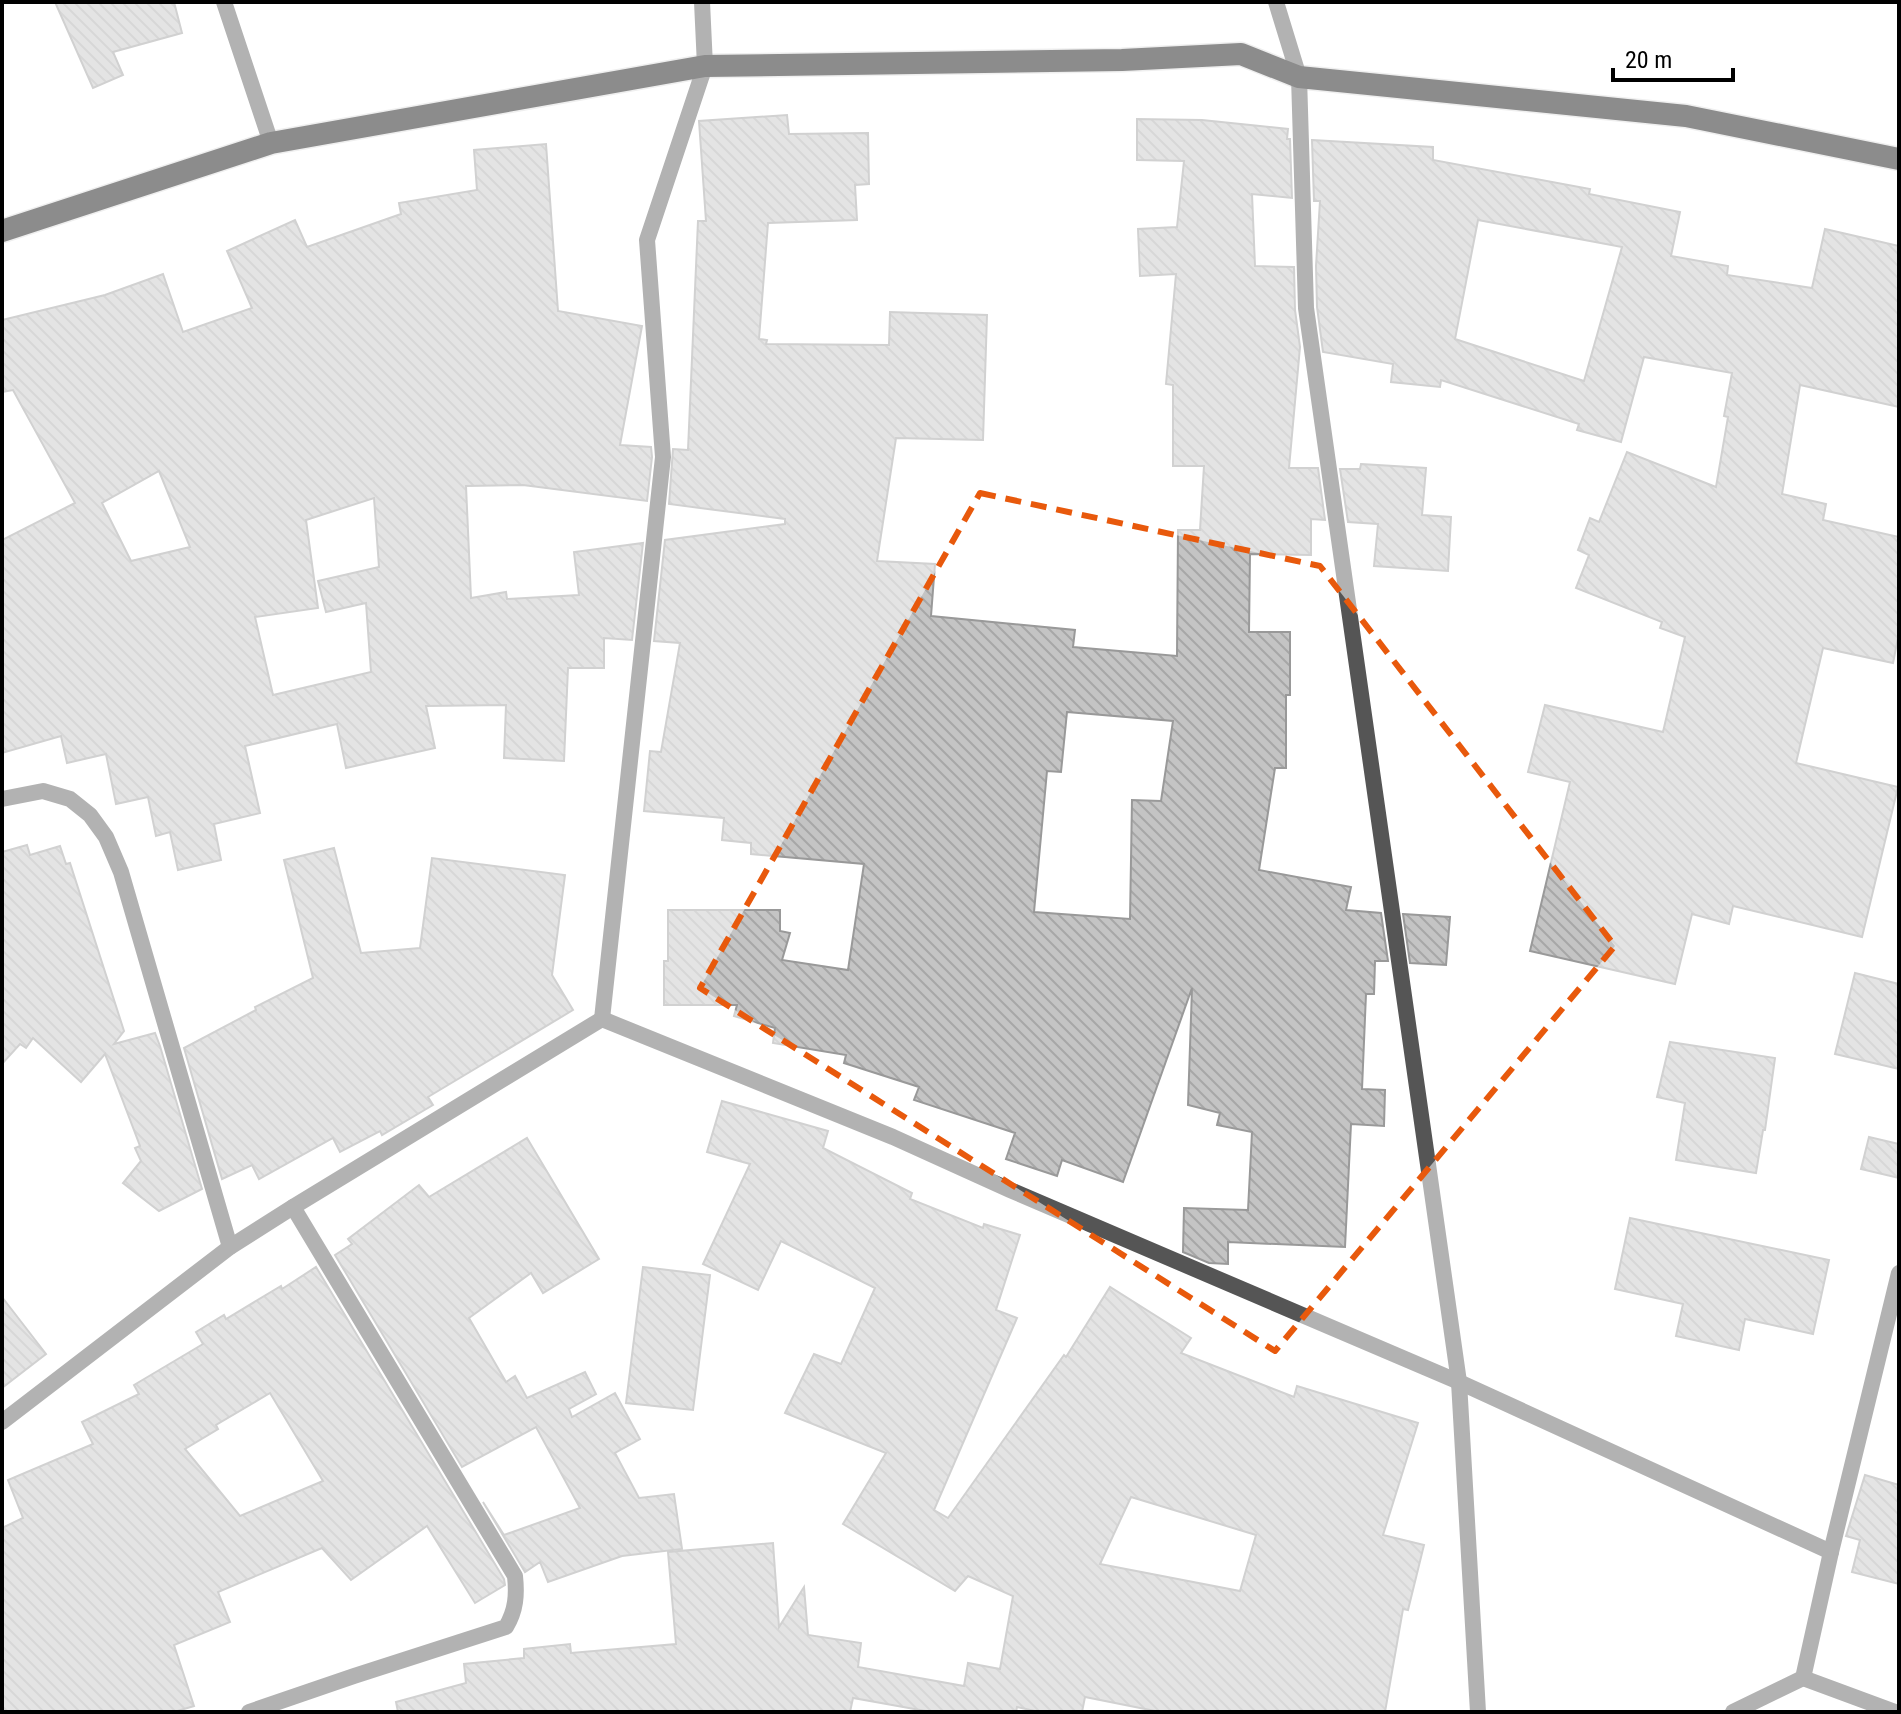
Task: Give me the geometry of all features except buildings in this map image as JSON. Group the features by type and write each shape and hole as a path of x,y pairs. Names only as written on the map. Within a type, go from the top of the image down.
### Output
{"highway":[{"path":"2,231 271,143 705,66 1122,60 1241,54 1299,77 1686,116 1899,159"}],"street":[{"path":"224,2 271,143"},
{"path":"602,1019 663,457 647,240 705,66 702,2"},
{"path":"1276,2 1299,77 1306,308 1459,1382 1478,1712"},
{"path":"2,799 43,791 70,799 90,815 106,837 121,872 230,1247"},
{"path":"2,1422 230,1247 602,1019"},
{"path":"602,1019 893,1137 1459,1382 1831,1552"},
{"path":"249,1712 506,1627 513,1615 517,1593 515,1576 293,1207"},
{"path":"1803,1678 1899,1273"},
{"path":"1733,1712 1803,1678 1895,1712"}],"highlighted area":[{"path":"980,493 1320,566 1615,946 1275,1351 700,988"}]}
